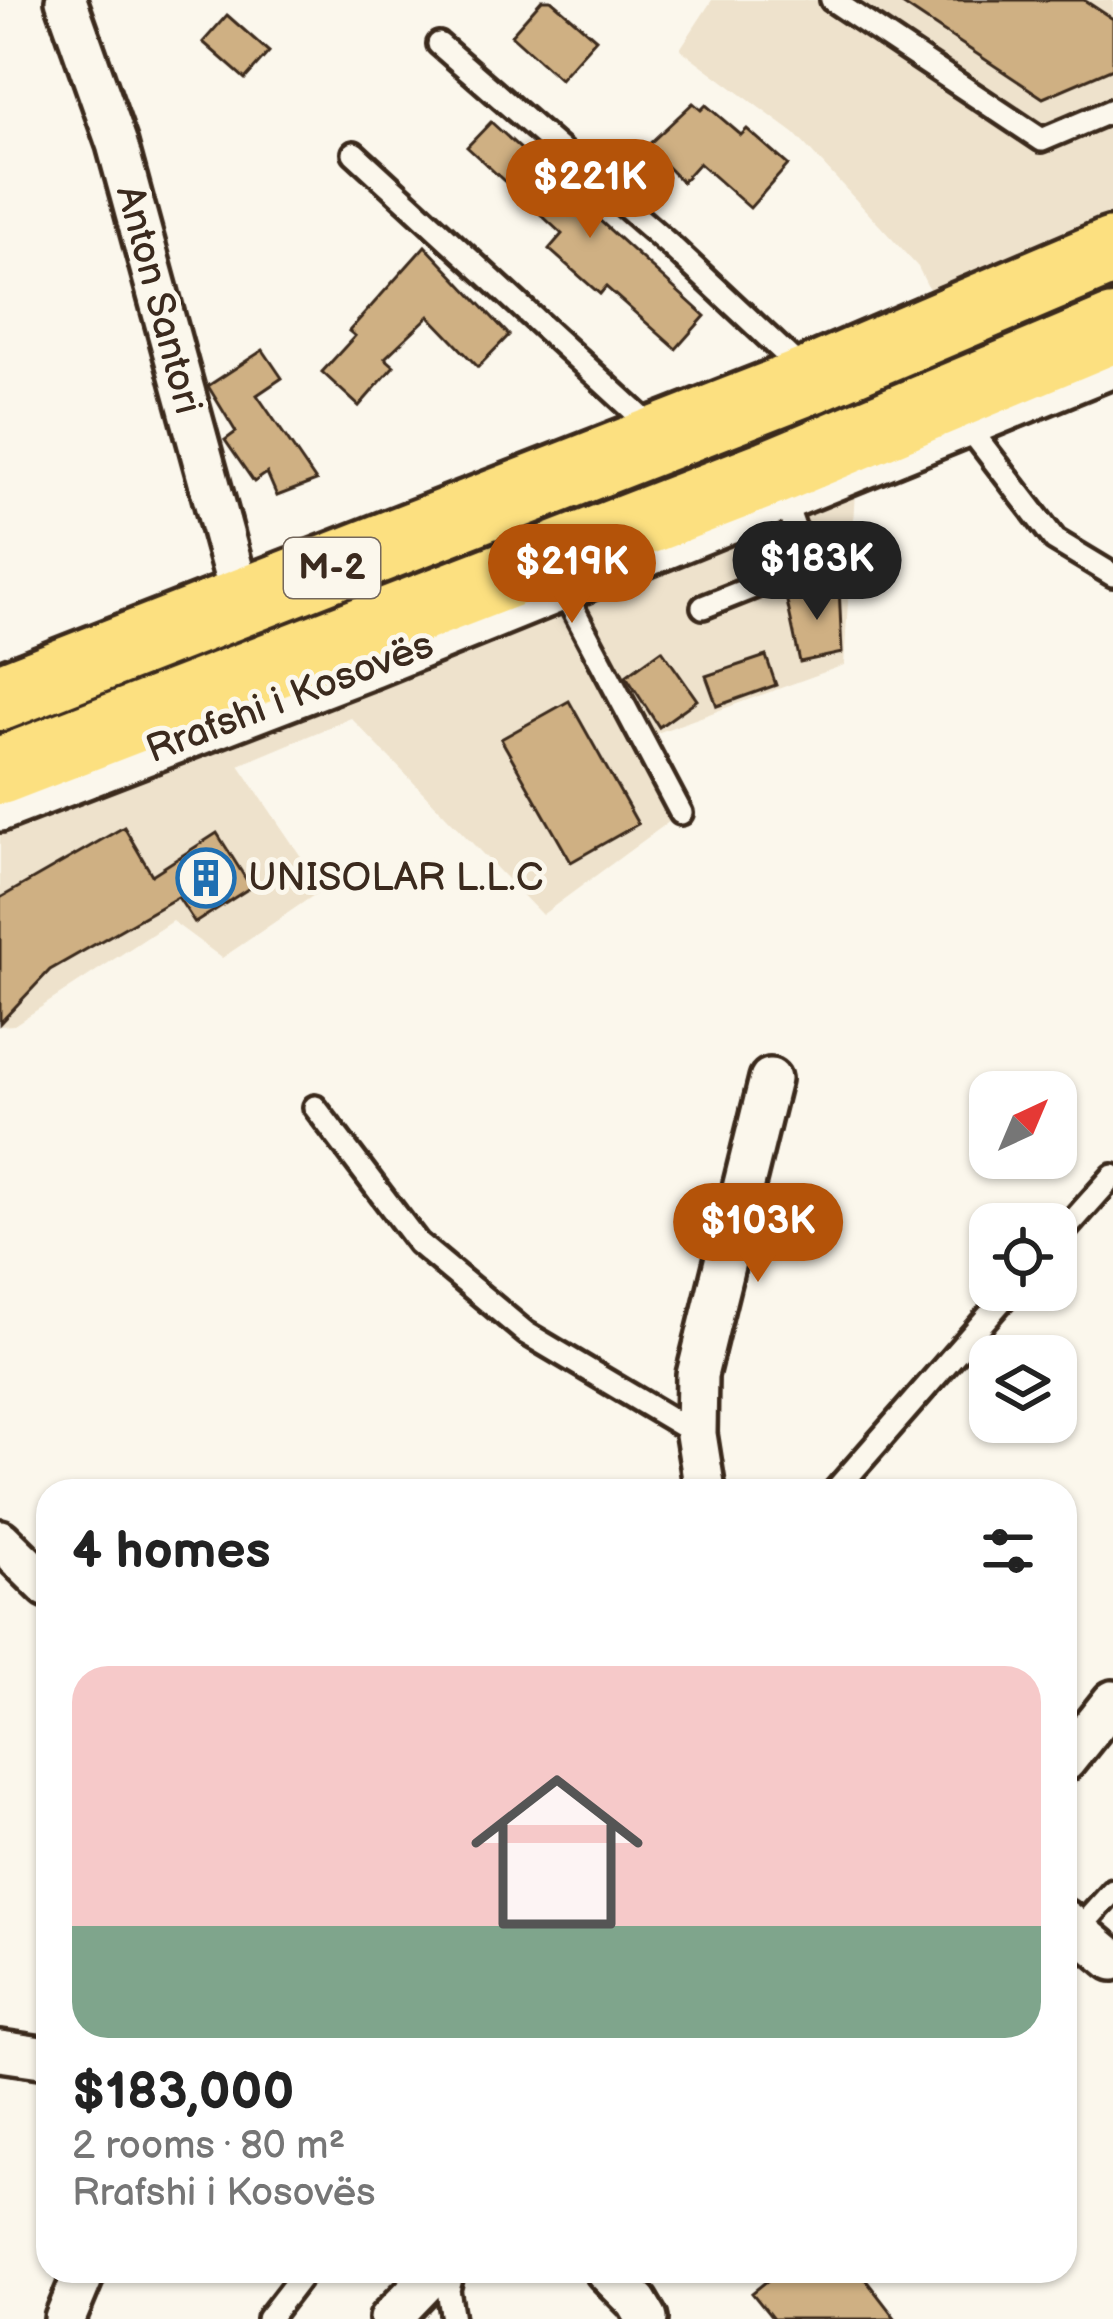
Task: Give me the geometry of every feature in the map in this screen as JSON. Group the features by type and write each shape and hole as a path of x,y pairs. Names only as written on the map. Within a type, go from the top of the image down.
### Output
{"highway":[{"name":"M-2","path":"0,697 664,439 1113,250"},
{"name":"Rrafshi i Kosovës","path":"0,771 770,473 1113,329"}],"street":[{"name":"Anton Santori","path":"66,0 117,144 242,603"},
{"name":"Rrafshi i Kosovës","path":"0,811 1113,367"},
{"path":"703,1479 696,1434 697,1375 770,1079"},
{"path":"0,1540 36,1575"},
{"path":"1077,1746 1113,1701"},
{"path":"1077,1929 1113,1960"},
{"path":"0,2051 36,2056"},
{"path":"65,2319 80,2283"},
{"path":"390,2319 424,2283"},
{"path":"618,2283 647,2319"}],"lane":[{"path":"832,0 1042,140 1113,110"},
{"path":"439,44 673,248 813,379"},
{"path":"354,153 664,439"},
{"path":"969,428 1055,540 1113,575"},
{"path":"703,607 766,582 797,536 784,502"},
{"path":"562,590 681,813"},
{"path":"316,1107 418,1243 526,1333 696,1434"},
{"path":"1077,1216 1113,1176"},
{"path":"846,1479 993,1311"},
{"path":"1077,1921 1113,1891"},
{"path":"268,2319 296,2283"},
{"path":"450,2283 452,2319"}],"shaded area":[{"path":"712,0 1113,0 1113,375 856,476 844,665 643,738 681,813 542,915 351,718 239,765 323,889 222,958 172,921 14,1025 0,1026 0,691 958,348 918,267 795,134 680,49"}],"green space":[{"path":"1113,273 1113,296 922,379 0,743 0,721"}],"building":[{"path":"542,0 551,0 596,39 560,79 511,35"},
{"path":"896,0 1084,0 1113,19 1113,68 1043,98"},
{"path":"227,15 269,52 245,79 203,42"},
{"path":"693,103 701,110 706,105 741,135 747,129 788,165 750,208 699,163 682,182 647,146"},
{"path":"491,122 705,316 676,349 606,287 600,294 549,249 562,234 467,147"},
{"path":"425,246 509,335 478,367 429,316 385,358 394,366 359,406 322,372 355,336 349,331"},
{"path":"263,350 282,378 257,395 316,481 277,496 267,473 254,482 225,440 236,432 208,386"},
{"path":"839,586 842,653 800,662 786,597"},
{"path":"662,650 697,700 659,727 626,676"},
{"path":"766,656 776,685 717,706 706,676"},
{"path":"569,701 638,824 571,862 501,739"},
{"path":"124,827 152,875 217,833 251,887 195,923 178,897 50,970 0,1023 0,898"},
{"path":"764,2283 868,2283 896,2319 773,2319 752,2293"}],"place":[{"name":"UNISOLAR L.L.C","path":"206,878"}]}
